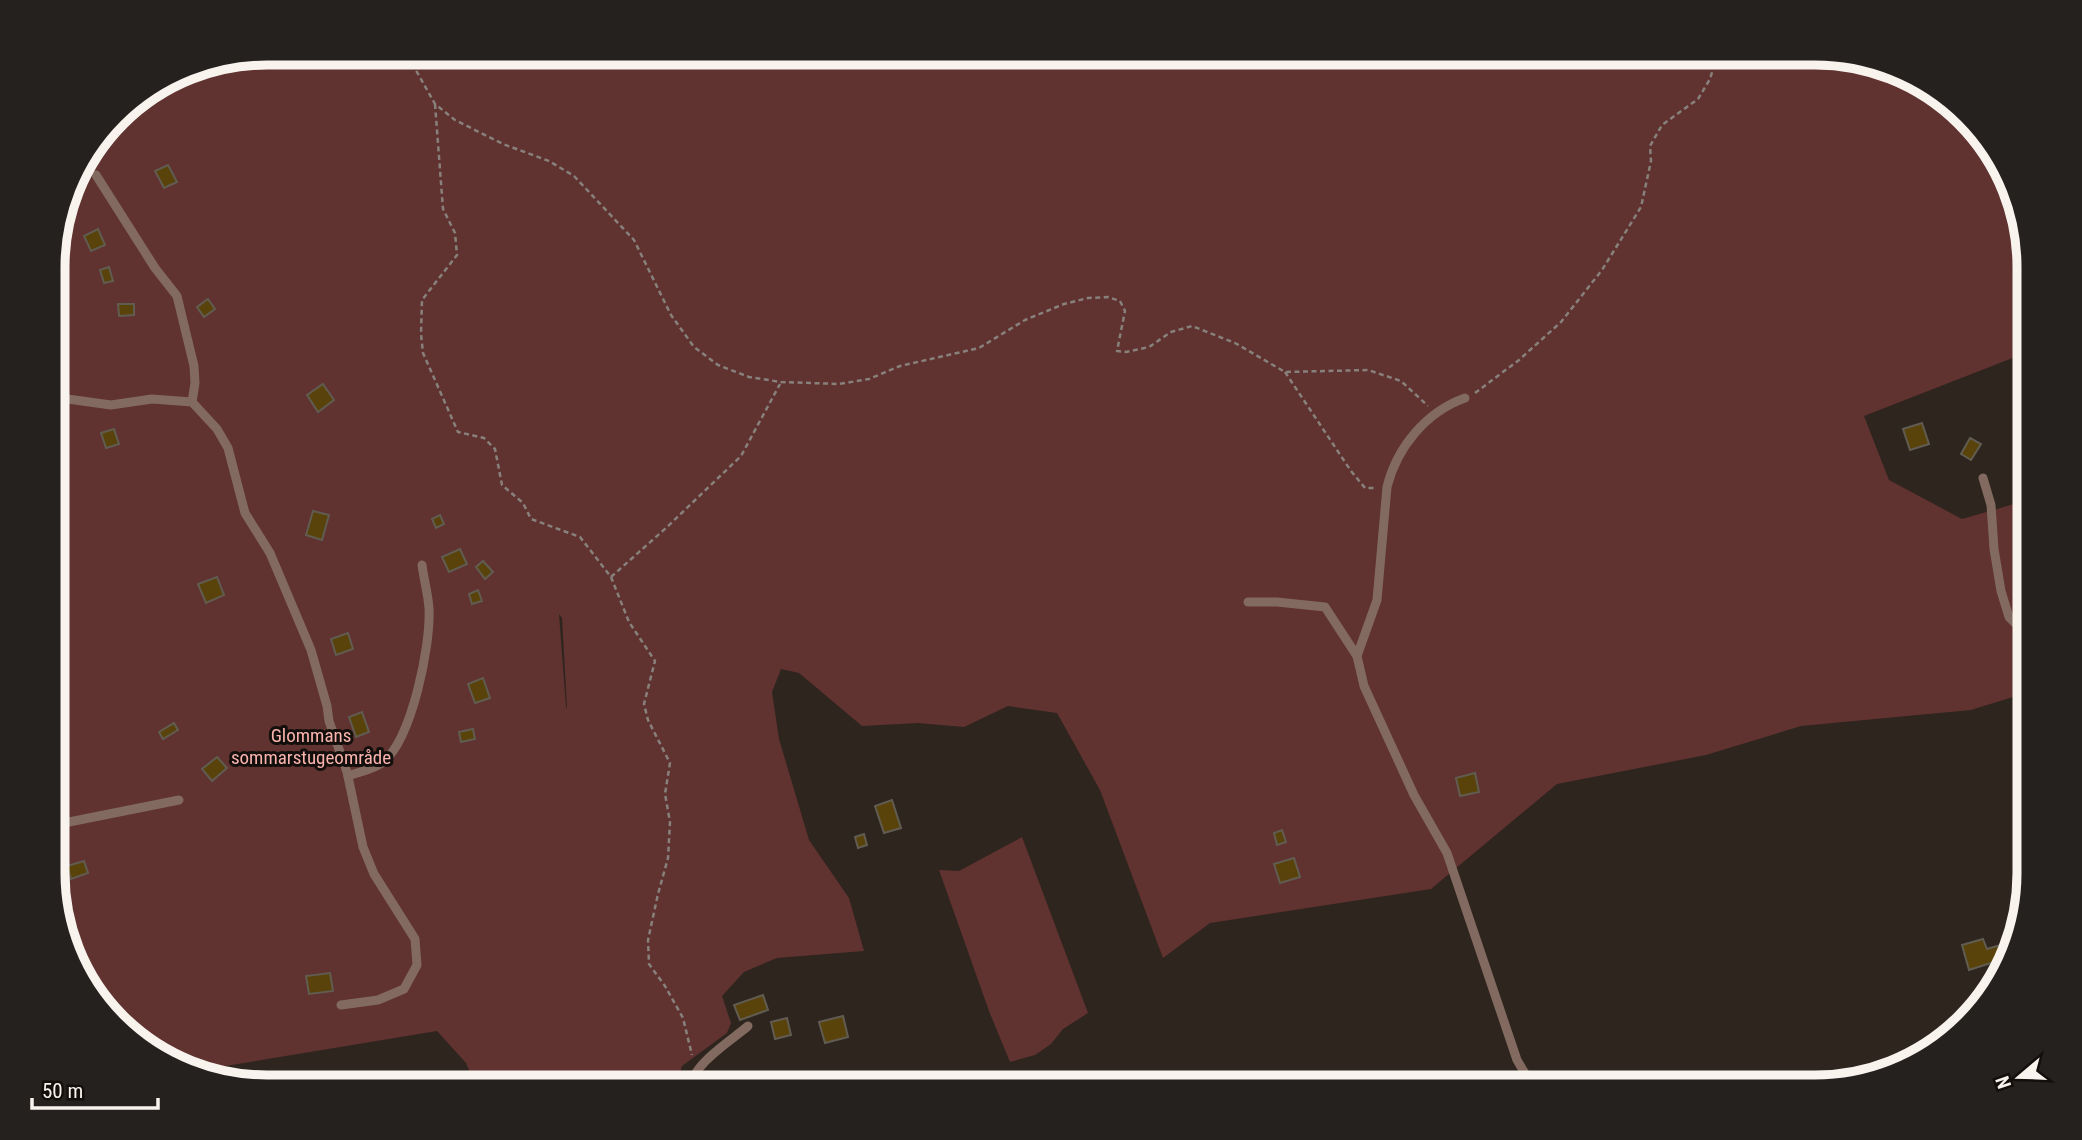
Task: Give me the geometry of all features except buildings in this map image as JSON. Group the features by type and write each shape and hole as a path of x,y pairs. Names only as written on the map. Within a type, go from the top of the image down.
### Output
{"lane":[{"path":"96,174 155,268 177,296 194,366 192,402"},
{"path":"1357,656 1377,600 1387,487 1398,454 1435,414 1451,403 1465,398"},
{"path":"65,399 111,405 152,399 192,402 217,429 228,448 238,492 246,513 270,553 311,650 329,721 348,776 363,847 374,874 415,939 417,965 404,989 378,1000 341,1005"},
{"path":"1983,478 1991,505 1994,549 2001,591 2009,617 2017,625"},
{"path":"348,776 383,763 398,743 410,717 424,663 429,610 422,565"},
{"path":"1248,602 1325,607 1357,656 1364,686 1414,795 1447,853 1517,1060 1526,1075"},
{"path":"65,823 179,800"},
{"path":"694,1075 709,1059 748,1027"}],"path":[{"path":"413,65 435,104 455,120 549,161 574,176 634,240 671,315 694,347 718,365 749,377 781,383 839,384 869,379 900,366 979,348 1025,320 1064,304 1088,298 1108,298 1120,301 1125,311 1116,351 1126,352 1149,347 1171,332 1192,326 1234,343 1285,372 1365,488 1387,487"},
{"path":"1465,398 1519,360 1561,321 1602,270 1641,207 1651,161 1650,146 1662,125 1698,99 1710,79 1714,65"},
{"path":"435,104 443,209 455,233 457,255 422,300 423,353 458,432 484,438 495,449 502,485 523,503 531,519 580,537 611,576 629,622 655,661 644,704 648,720 670,763 665,794 670,822 668,858 649,940 649,964 683,1018 696,1072"},
{"path":"1285,372 1368,370 1401,382 1435,414"},
{"path":"611,576 741,456 781,383"}],"green space":[{"name":"Glommans sommarstugeområde","path":"267,65 1842,66 1880,75 1927,99 1967,134 1990,166 2002,190 2016,240 2017,356 1864,416 1889,480 1962,519 2017,503 2017,696 1971,710 1801,726 1706,755 1557,784 1431,889 1210,923 1163,958 1100,790 1057,713 1008,706 964,727 918,723 862,726 799,673 781,669 772,692 779,739 809,840 849,898 864,951 777,958 744,972 722,996 731,1023 727,1033 682,1066 679,1075 471,1075 466,1063 437,1031 214,1068 190,1060 155,1041 115,1006 92,974 72,925 66,900 65,873 66,240 80,190 92,166 115,134 134,115 166,92 202,75 240,66","holes":["559,614 562,618 566,707"]},
{"path":"1022,837 1088,1013 1063,1029 1051,1044 1035,1055 1010,1062 939,870 959,871"}]}
